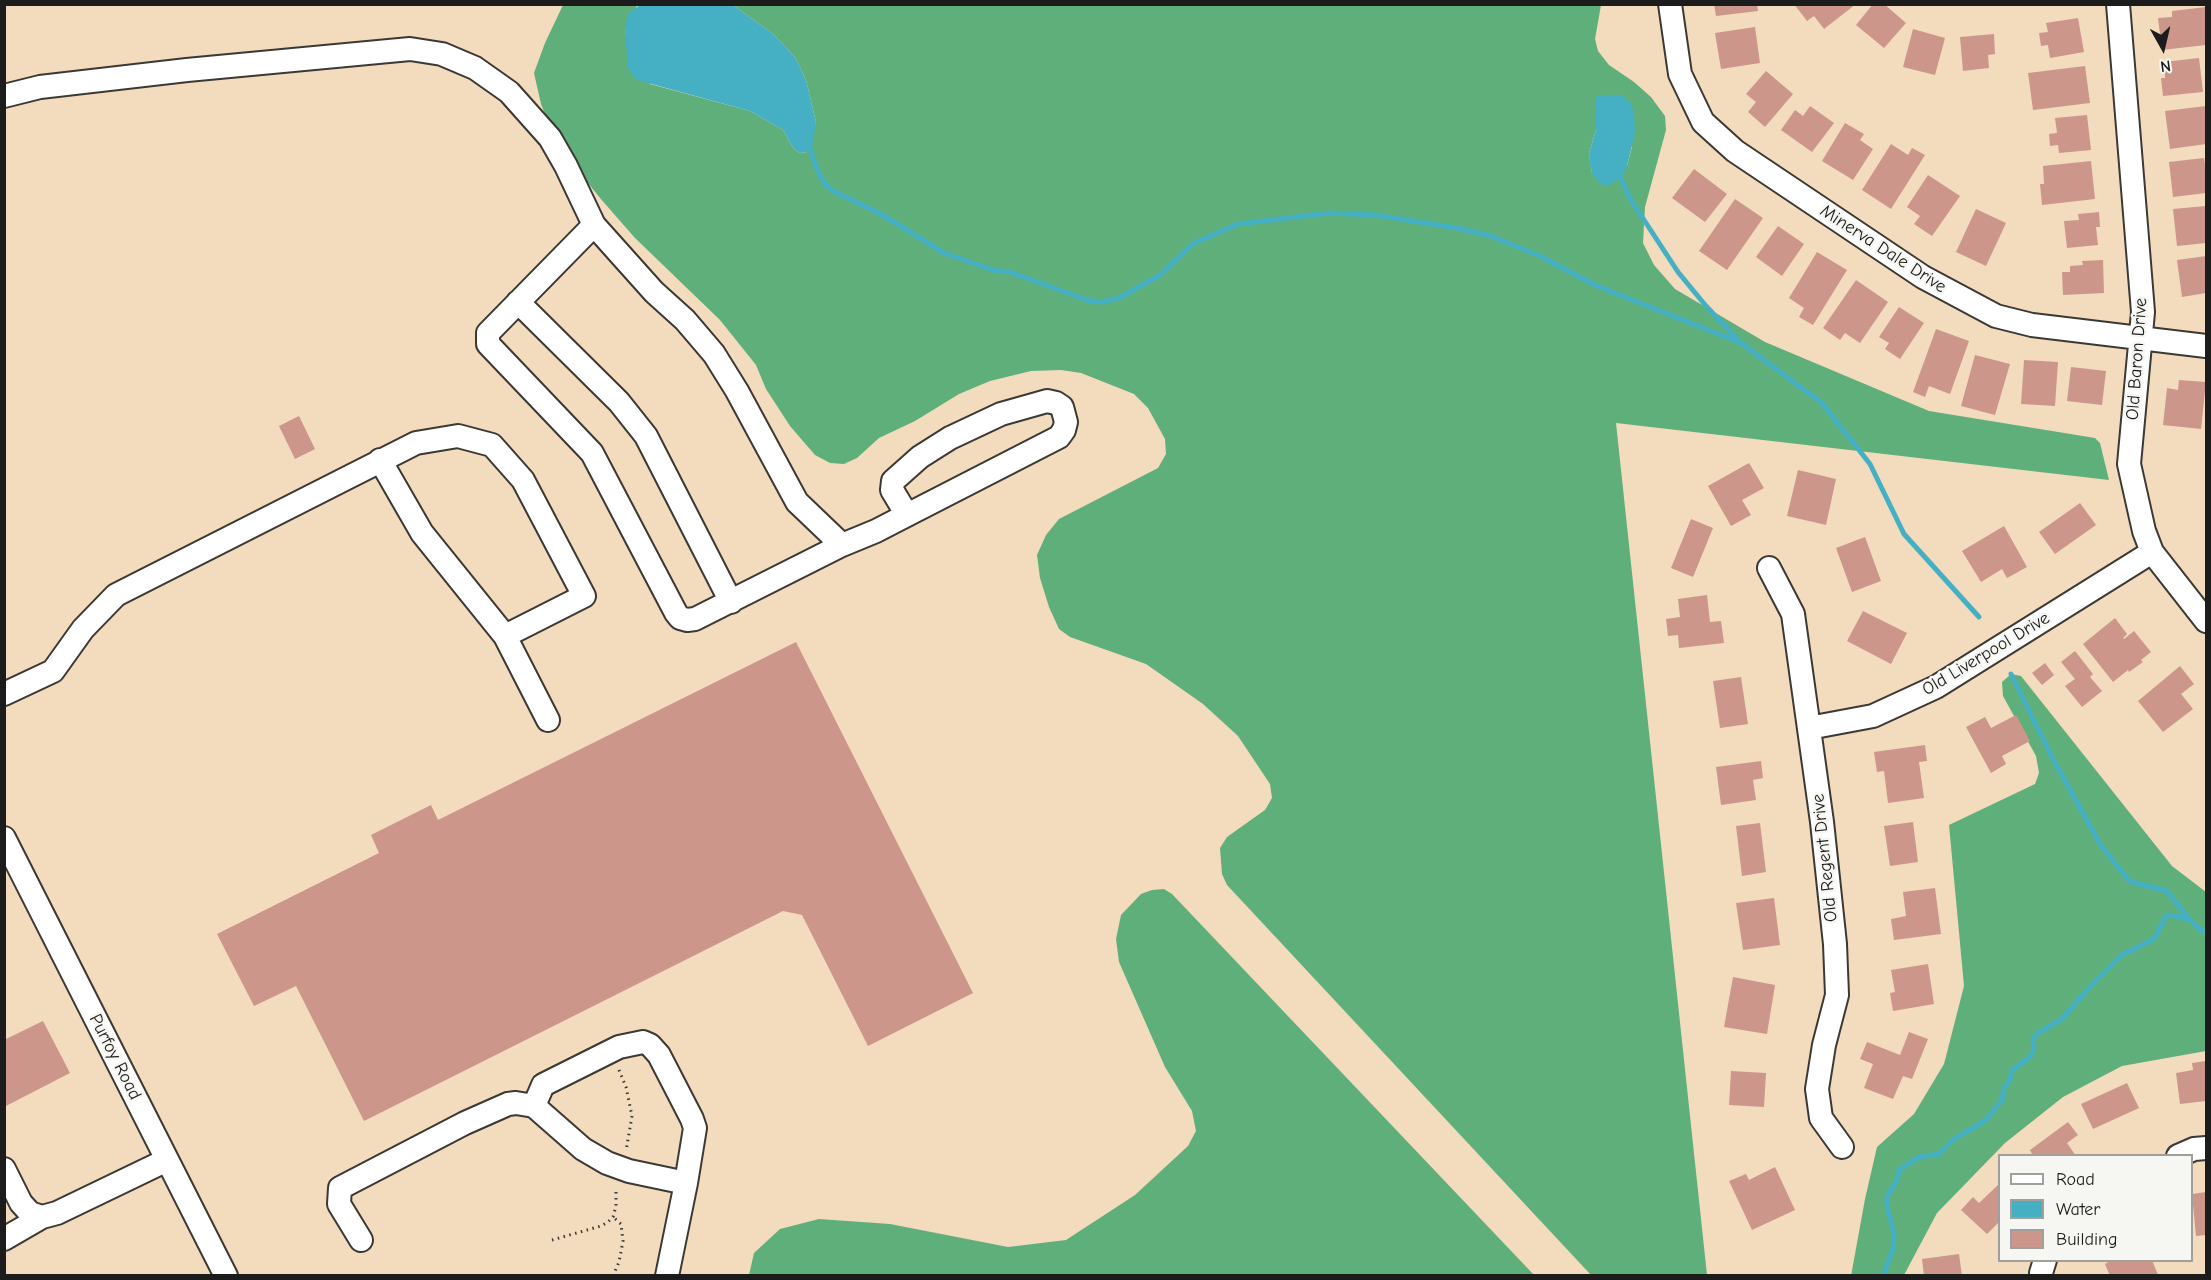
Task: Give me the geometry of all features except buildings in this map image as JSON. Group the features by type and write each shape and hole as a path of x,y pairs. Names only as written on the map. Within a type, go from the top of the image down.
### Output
{"street":[{"name":"Minerva Dale Drive","path":"1670,4 1680,74 1702,122 1735,151 1923,277 1996,316 2032,325 2206,346"},
{"name":"Old Baron Drive","path":"2118,4 2143,312 2129,464 2144,531 2152,552 2206,621"},
{"path":"4,96 40,87 410,49 442,54 475,68 509,92 532,115 550,138 594,225 714,354 737,391 786,486 797,502 842,545"},
{"path":"594,225 489,333 488,344 592,453 680,618 694,619 731,602 842,545 908,515 1059,437 1066,422 1062,407 1047,401 1001,414 950,438 920,457 892,481 892,490 908,515"},
{"path":"518,302 612,395 646,436 731,602"},
{"path":"4,694 53,671 83,629 116,596 416,443 458,436 492,445 523,480 584,596 505,636"},
{"path":"380,460 422,533 505,636 548,720"},
{"name":"Old Liverpool Drive","path":"1809,728 1873,716 1936,687 2152,552"},
{"name":"Old Regent Drive","path":"1769,568 1793,614 1822,822 1835,944 1837,995 1824,1045 1817,1089 1821,1118 1842,1147"},
{"name":"Purfoy Road","path":"4,838 226,1275"},
{"path":"534,1106 543,1085 619,1047 634,1042 643,1042 650,1045 659,1055 695,1128 668,1275"},
{"path":"361,1240 339,1204 340,1188 465,1123 508,1104 524,1103 534,1106 583,1149 607,1162 628,1171 686,1183"},
{"path":"2181,1154 2206,1148"},
{"path":"4,1239 42,1217 57,1214 167,1160"},
{"path":"4,1169 21,1203 30,1213 42,1217"}],"path":[{"path":"618,1068 626,1087 632,1116 624,1158"},
{"path":"552,1240 601,1226 613,1217 616,1206 616,1187"},
{"path":"613,1217 621,1224 623,1241 619,1262 613,1275"}],"green space":[{"path":"563,5 640,5 637,6 625,29 627,43 650,84 750,111 783,130 794,149 800,153 807,152 816,122 806,80 795,57 773,34 733,5 1601,5 1595,39 1598,51 1609,65 1651,97 1665,116 1666,130 1645,207 1643,243 1654,265 1675,289 1765,342 1929,411 2095,438 2100,443 2109,480 1616,423 1707,1275 1591,1275 1227,885 1222,874 1220,848 1227,837 1265,810 1272,798 1270,784 1238,736 1203,704 1146,664 1070,637 1059,629 1040,578 1037,555 1046,535 1059,519 1158,468 1166,454 1165,439 1148,408 1134,394 1081,373 1061,370 1031,371 990,381 959,394 915,421 879,438 857,458 844,464 830,463 815,455 790,426 766,389 756,365 720,320 635,238 568,158 552,132 541,104 534,73","holes":["1596,98 1632,147 1627,166 1592,173 1589,153 1596,130"]},
{"path":"2011,674 2021,676 2172,866 2206,892 2206,1051 2122,1066 2063,1097 2005,1143 1937,1213 1904,1275 1851,1276 1877,1147 1914,1114 1944,1064 1964,986 1949,825 2035,784 2039,773 2036,756 2003,696 2002,682"},
{"path":"1164,889 1172,894 1534,1275 749,1275 754,1253 780,1229 819,1219 890,1224 1008,1247 1066,1240 1135,1195 1188,1146 1196,1131 1192,1111 1165,1067 1119,962 1116,939 1121,915 1141,894"}],"water":[{"path":"640,5 733,5 773,34 795,57 806,80 816,122 812,149 800,153 794,149 783,130 750,111 637,80 628,69 625,29 628,14"},
{"path":"1599,95 1622,95 1630,102 1634,112 1635,133 1627,166 1621,178 1609,185 1603,185 1598,181 1592,173 1590,163 1589,153 1596,130 1596,98"}],"waterway":[{"path":"809,145 816,167 825,184 833,191 881,214 944,253 993,270 1010,272 1087,300 1099,302 1117,299 1160,275 1194,243 1238,224 1329,213 1376,215 1488,235 1540,256 1595,285 1741,343"},
{"path":"1620,171 1629,197 1678,272 1741,343 1822,403 1870,464 1904,534 1979,617"},
{"path":"2011,674 2052,757 2100,844 2129,881 2167,891 2189,919"},
{"path":"1883,1276 1893,1249 1894,1233 1887,1197 1897,1180 1899,1170 1919,1157 1939,1154 1954,1139 1986,1120 2002,1100 2004,1088 2010,1080 2012,1070 2030,1057 2034,1049 2033,1039 2038,1033 2062,1019 2122,955 2154,939 2166,916 2189,919 2202,931 2206,931"}]}
